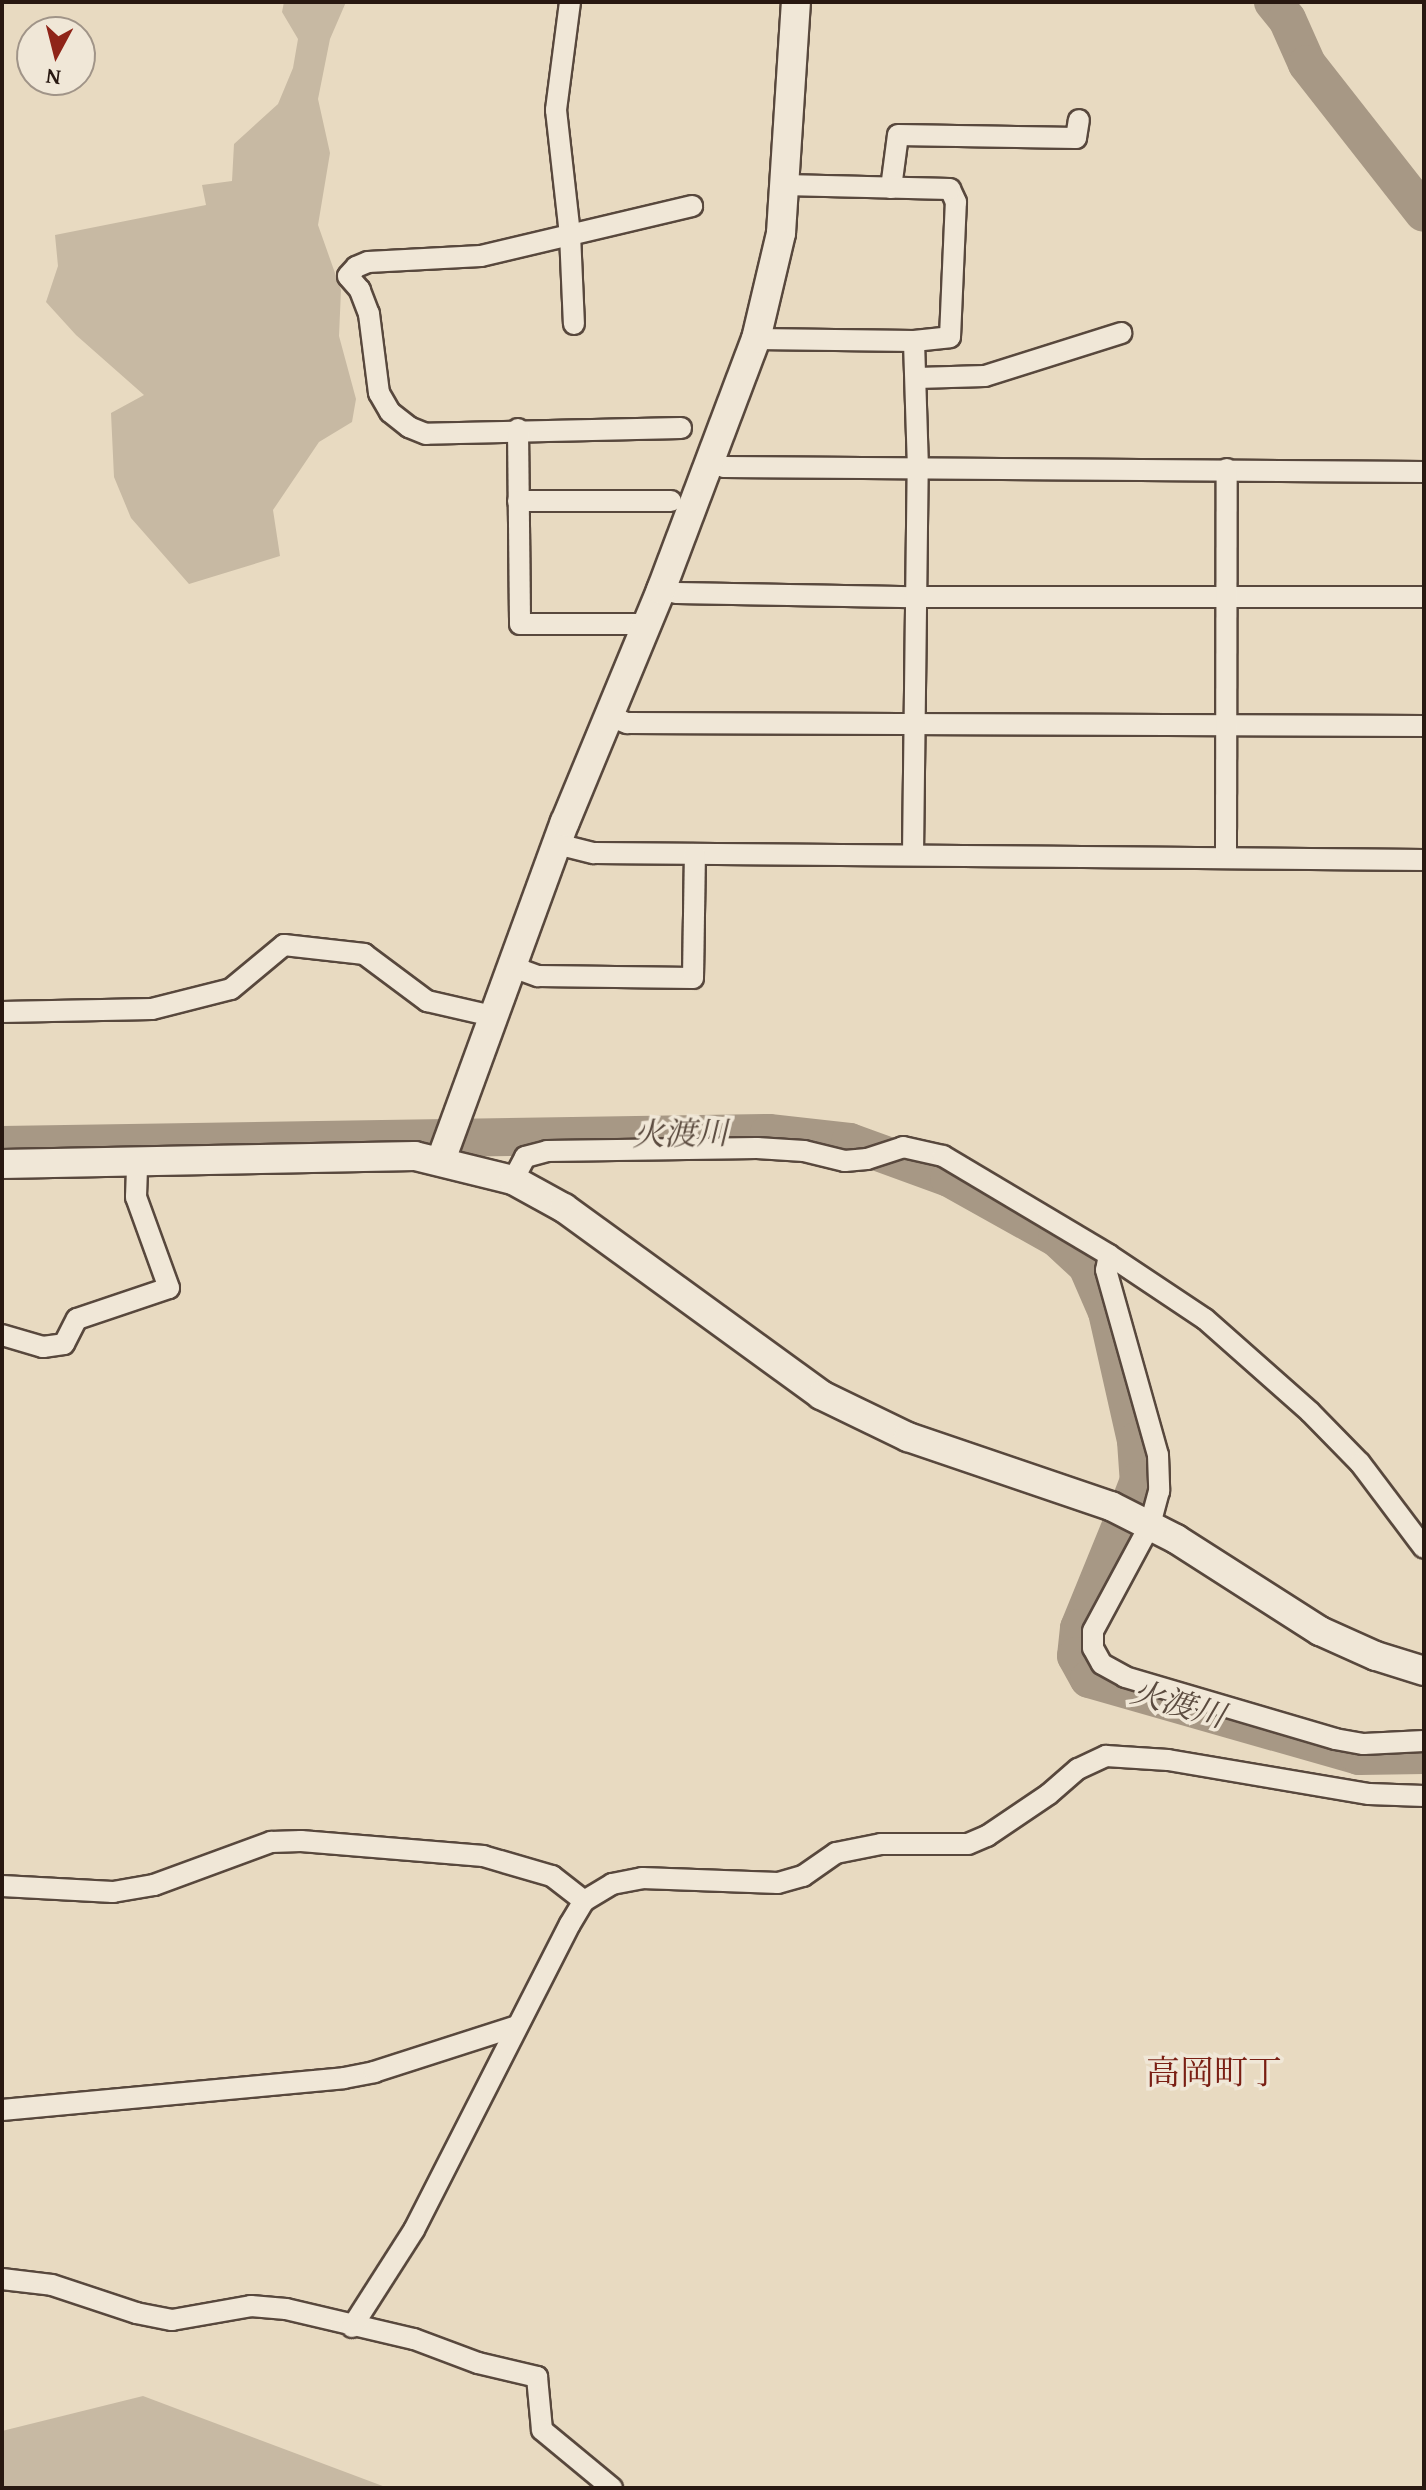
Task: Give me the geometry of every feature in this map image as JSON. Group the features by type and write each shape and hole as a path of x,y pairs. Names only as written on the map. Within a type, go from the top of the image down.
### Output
{"street":[{"path":"570,2 556,110 570,234 574,324"},
{"path":"445,1145 557,844 607,715 661,590 756,339 781,233 796,2"},
{"path":"891,188 898,135 1076,138 1079,120"},
{"path":"756,339 914,341 950,337 956,202 950,189 784,185"},
{"path":"681,428 518,429 426,434 409,427 390,412 379,393 369,314 360,290 348,276 356,267 368,262 481,256 692,206"},
{"path":"917,378 985,376 1121,333"},
{"path":"913,854 918,469 914,341"},
{"path":"518,429 520,624 646,624"},
{"path":"711,462 724,467 1424,472"},
{"path":"1226,855 1227,469"},
{"path":"518,501 671,501"},
{"path":"661,590 677,593 914,597 1424,597"},
{"path":"607,715 627,723 1424,726"},
{"path":"557,844 594,853 1226,855 1424,860"},
{"path":"510,966 538,976 693,978 695,854"},
{"path":"2,1012 152,1009 231,989 284,945 364,954 427,1001 492,1016"},
{"path":"2,1164 415,1156 445,1145 564,1208 821,1395 908,1437 1111,1506 1150,1525 1320,1631 1376,1656 1424,1671"},
{"path":"513,1180 525,1157 547,1151 757,1148 804,1151 845,1161 867,1159 889,1149 903,1147 943,1156 1109,1255 1205,1319 1310,1412 1360,1463 1424,1548"},
{"path":"2,1335 43,1347 64,1344 77,1319 169,1288 136,1197 137,1162"},
{"path":"1109,1255 1106,1270 1158,1455 1159,1491 1150,1525 1093,1631 1093,1648 1102,1664 1125,1677 1335,1739 1364,1744 1424,1741"},
{"path":"352,2327 414,2230 584,1901 612,1884 642,1878 778,1883 803,1876 836,1853 881,1844 968,1844 987,1836 1049,1794 1078,1769 1106,1756 1168,1760 1369,1794 1424,1796"},
{"path":"2,1886 113,1892 154,1885 271,1842 301,1841 483,1856 552,1876 584,1901"},
{"path":"2,2110 344,2078 420,2058 517,2026"},
{"path":"2,2279 52,2285 136,2313 172,2320 251,2306 286,2309 352,2327 414,2339 478,2363 537,2377 542,2430 612,2488"}],"shaded area":[{"path":"284,2 346,2 330,39 318,99 330,153 318,225 341,290 339,336 356,399 352,422 319,442 273,510 280,556 189,584 131,518 114,477 111,413 144,395 76,335 46,302 58,266 55,235 206,205 202,185 232,181 234,144 278,104 293,68 298,39 282,12"},
{"path":"143,2396 388,2488 2,2488 2,2431"}],"waterway":[{"path":"1273,2 1287,19 1307,64 1424,213"},
{"name":"火渡川","path":"2,1145 769,1133 850,1142 949,1178 1057,1238 1087,1266 1107,1312 1136,1441 1139,1480 1133,1496"},
{"name":"火渡川","path":"1119,1530 1079,1628 1076,1656 1089,1679 1359,1756 1424,1755"}],"district":[{"name":"高岡町丁","path":"1214,2072"}]}
